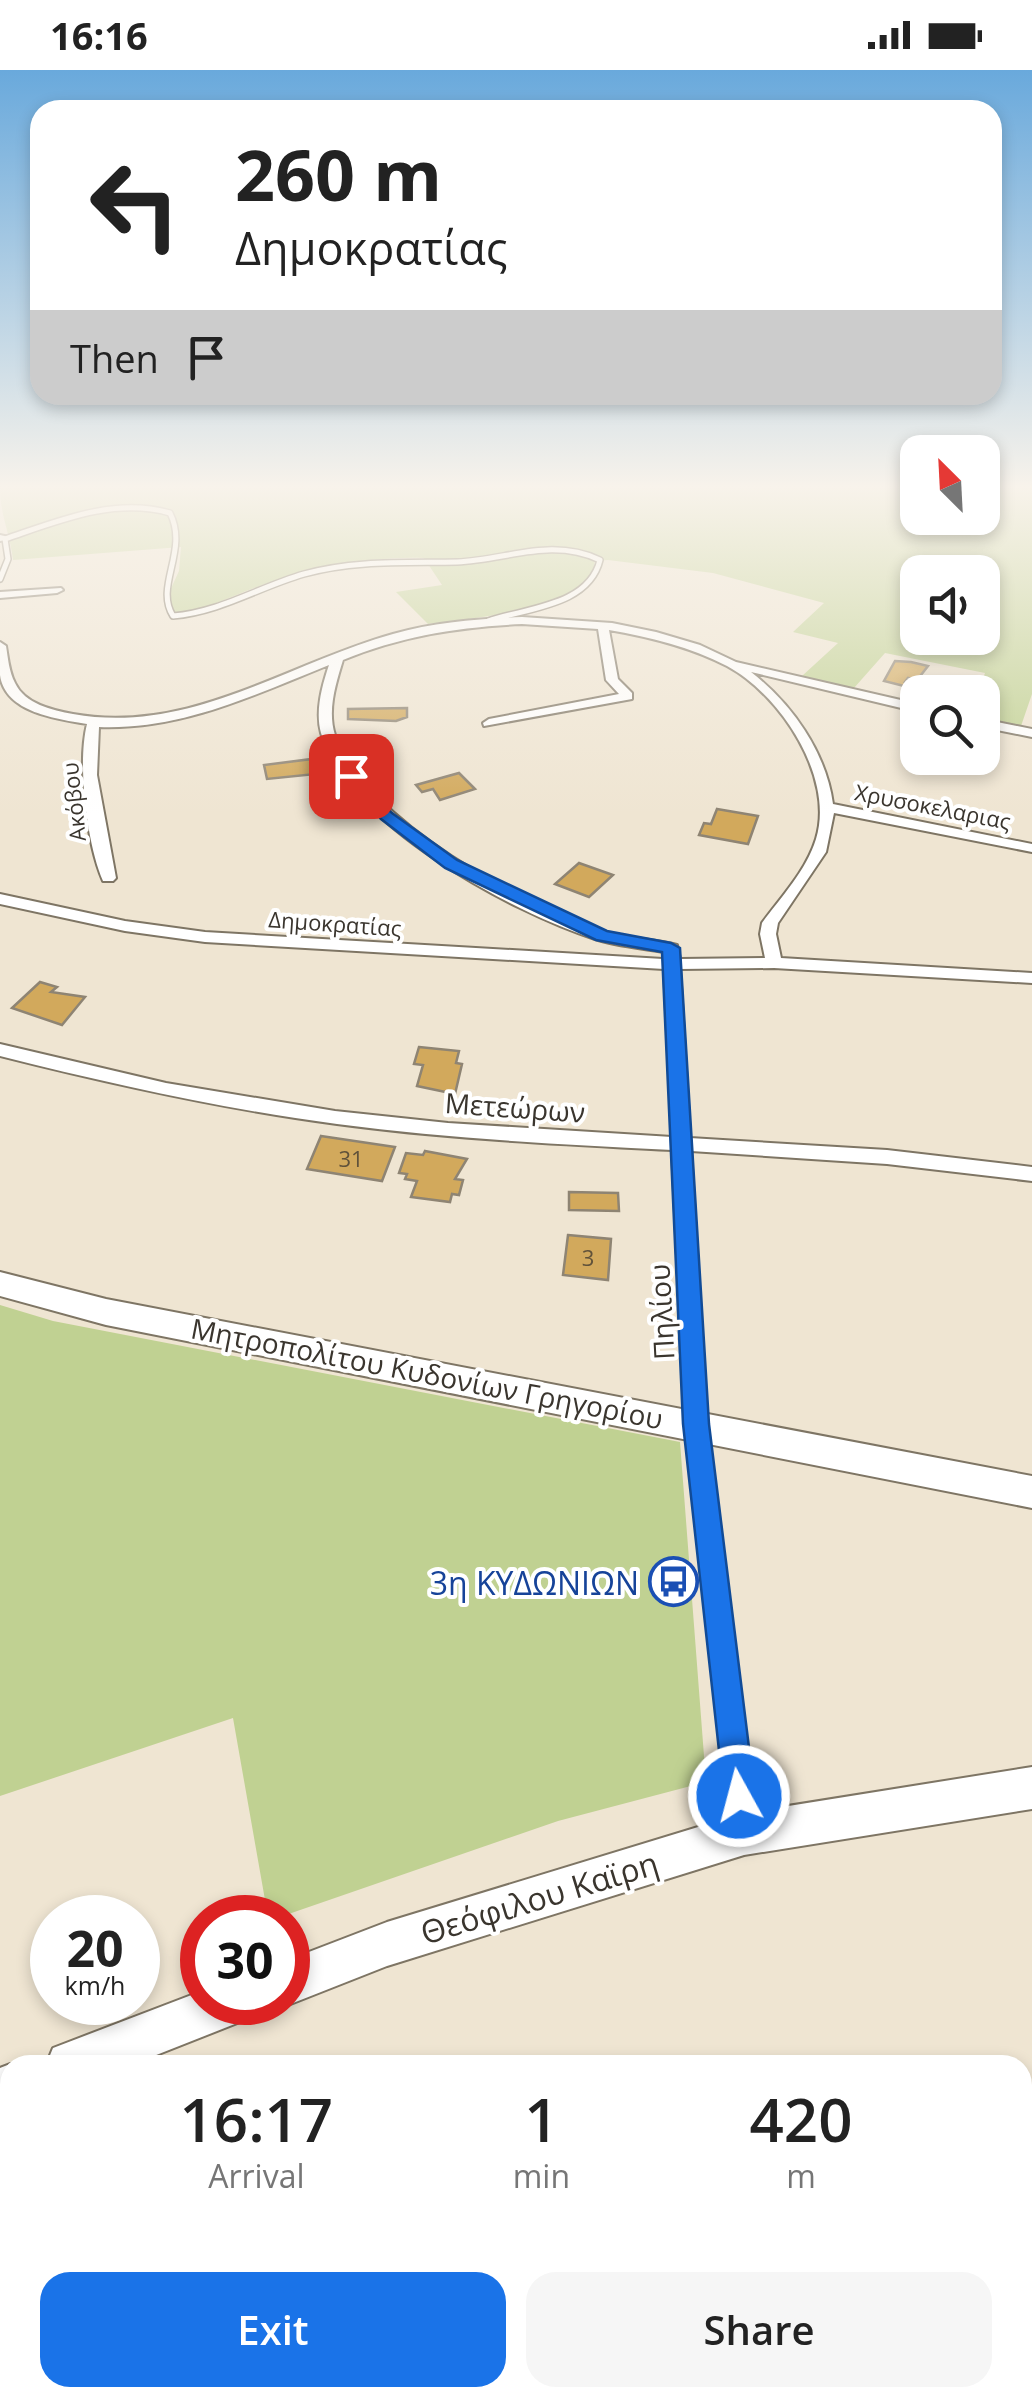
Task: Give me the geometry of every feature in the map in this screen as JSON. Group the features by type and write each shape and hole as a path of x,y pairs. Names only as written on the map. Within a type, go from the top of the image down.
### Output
{"street":[{"path":"0,646 7,678 18,696 47,712 94,722 159,719 197,712 398,636 488,621 603,626 682,644 731,664 900,704"},
{"path":"489,723 628,696 611,677 603,626"},
{"path":"337,660 326,689 328,736 351,776 387,816 451,864 523,902 602,936 671,948 671,964"},
{"path":"731,664 766,691 802,735 817,764 825,807 827,826 822,846 770,924 768,934 774,963"},
{"name":"Ακόβου","path":"94,722 89,745 100,844 108,878"},
{"path":"1000,728 1032,734"},
{"name":"Χρυσοκελαριας","path":"825,807 1032,848"},
{"name":"Δημοκρατίας","path":"0,899 124,926 205,938 671,964 774,963 1032,978"},
{"name":"Πηλίου","path":"671,964 696,1424 744,1834"},
{"name":"Μετεώρων","path":"0,1050 110,1079 270,1109 445,1130 896,1158 1032,1174"},
{"name":"Μητροπολίτου Κυδονίων Γρηγορίου","path":"0,1284 106,1312 1032,1492"},
{"name":"Θεόφιλου Καϊρη","path":"310,1974 387,1944 744,1834 1032,1788"},
{"path":"96,2055 180,2023"}],"lane":[{"path":"164,597 172,616 196,613 236,597"},
{"path":"488,621 565,597"}],"green space":[{"path":"167,597 231,597 173,615"},
{"path":"401,597 559,597 525,609 428,624"},
{"path":"802,597 900,597 900,655 1000,655 1000,597 1032,597 1032,694 1021,726 1000,721 1000,675 885,653 854,688 802,676 838,643 793,632 824,603"},
{"path":"0,1305 53,1321 680,1442 706,1782 558,1821 310,1907 310,1895 264,1895 233,1718 0,1796"}],"building":[{"path":"895,661 928,666 921,675 900,675 900,685 884,681"},
{"path":"407,708 407,717 396,721 348,719 348,709"},
{"path":"312,759 316,774 267,779 264,765"},
{"path":"459,773 475,789 440,800 433,789 422,792 416,785"},
{"path":"717,809 758,816 748,844 699,835 704,823 711,824"},
{"path":"579,863 613,875 589,897 555,884"},
{"path":"40,982 57,987 51,992 85,997 62,1025 12,1008"},
{"path":"419,1047 459,1051 456,1063 462,1064 455,1094 417,1086 423,1065 414,1064"},
{"path":"321,1136 395,1147 382,1181 307,1169"},
{"path":"425,1151 467,1159 455,1179 463,1180 459,1195 452,1194 450,1202 411,1197 417,1181 405,1179 407,1174 399,1173 406,1153 423,1155"},
{"path":"569,1192 618,1193 619,1211 569,1210"},
{"path":"568,1235 611,1239 608,1280 563,1275"}],"place":[{"name":"3η ΚΥΔΩΝΙΩΝ","path":"674,1582"}],"route":[{"path":"351,776 387,816 451,864 523,902 602,936 671,948 696,1424 739,1796"}]}
